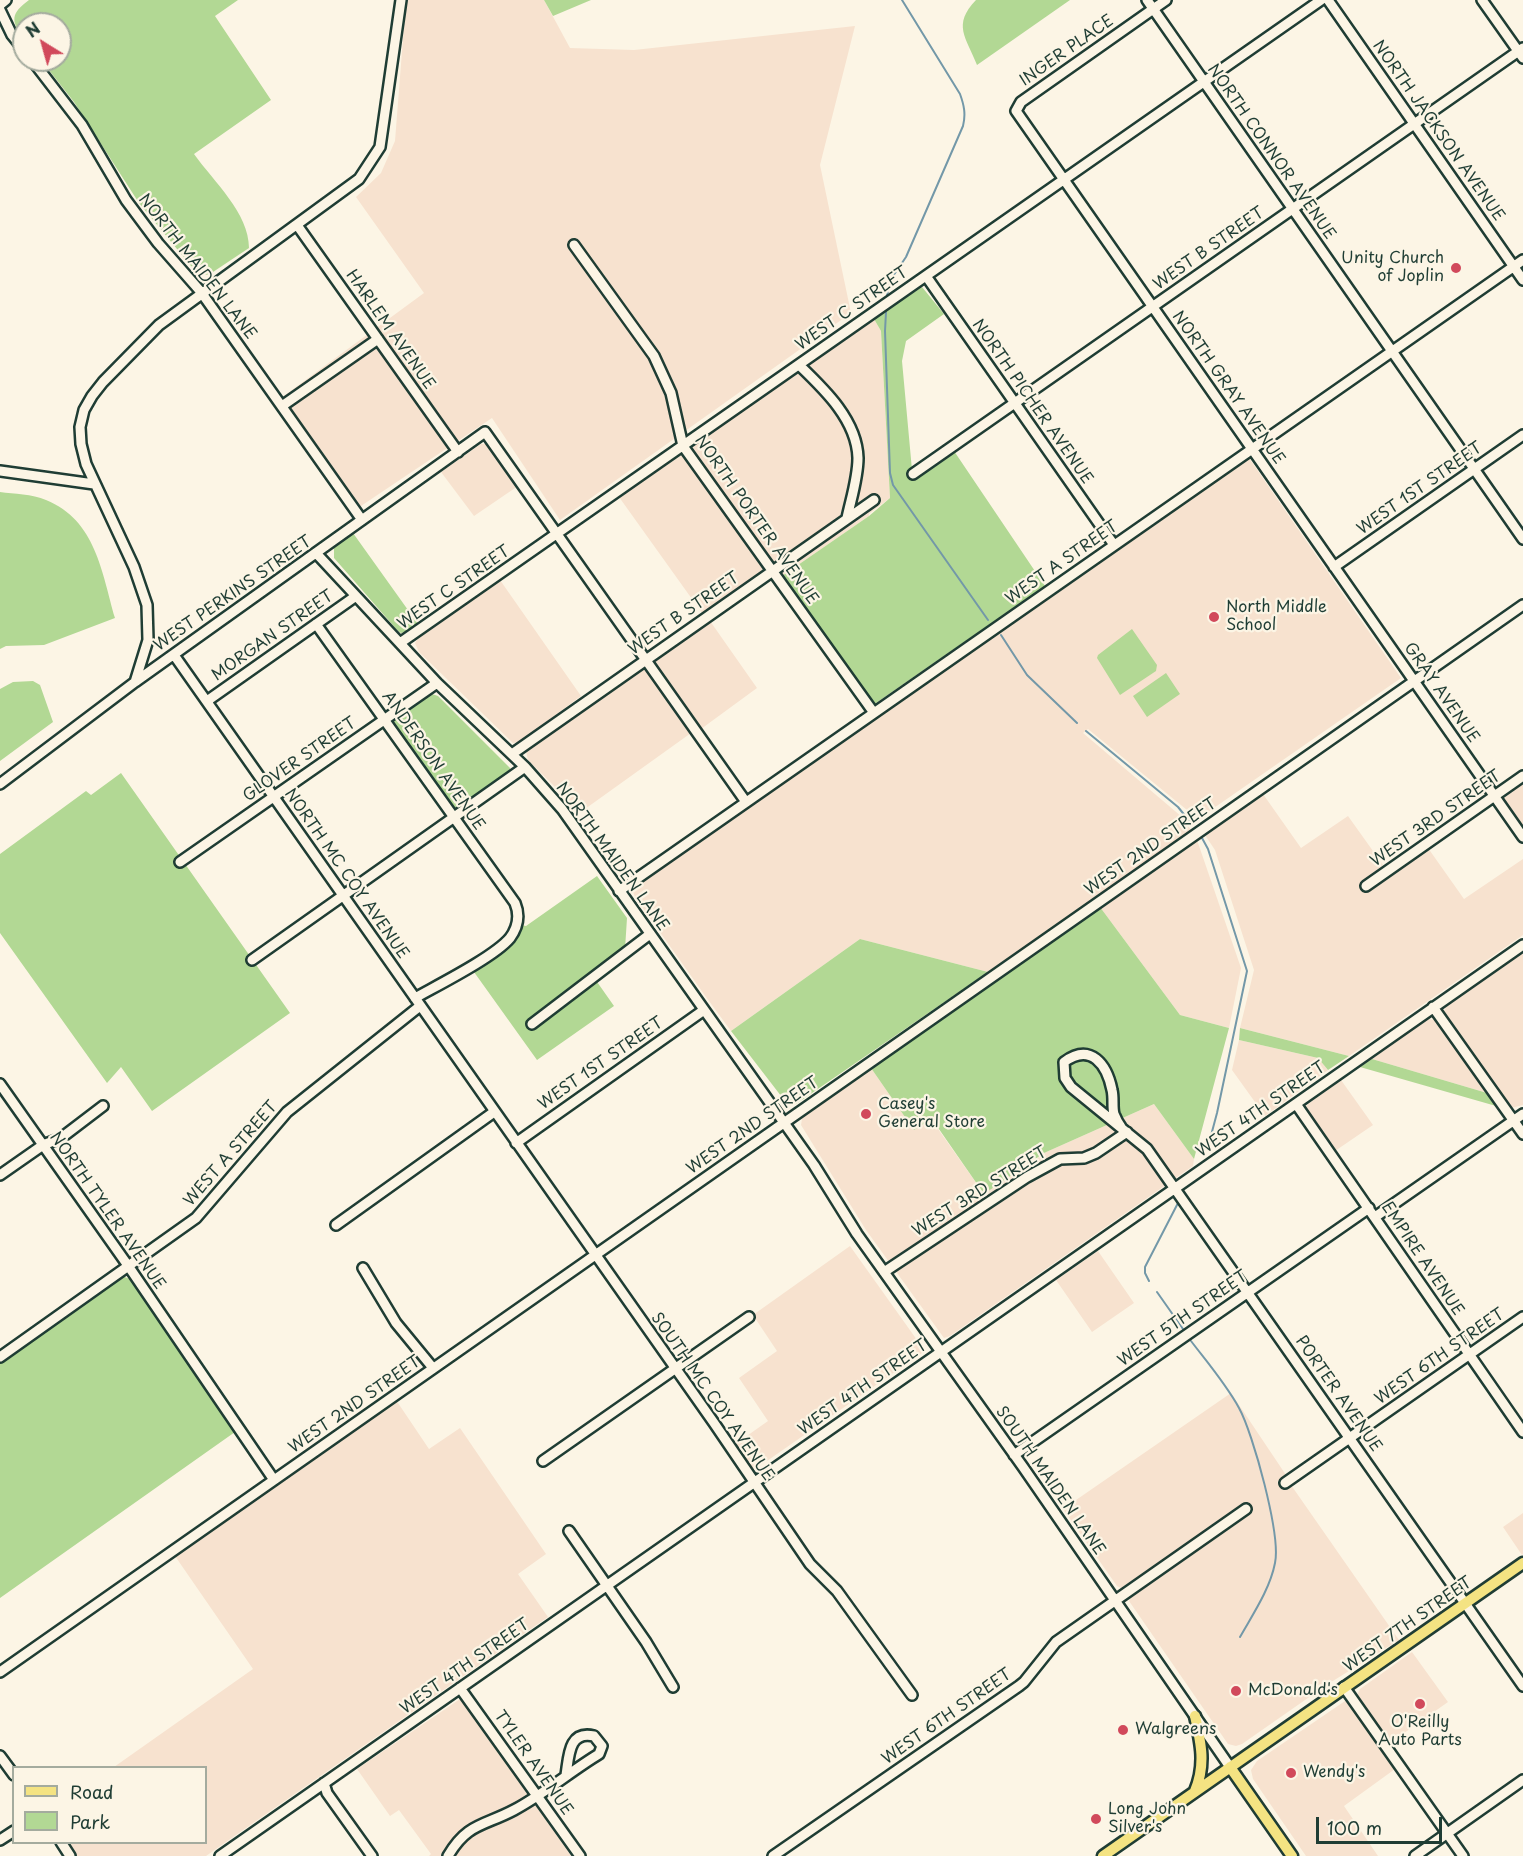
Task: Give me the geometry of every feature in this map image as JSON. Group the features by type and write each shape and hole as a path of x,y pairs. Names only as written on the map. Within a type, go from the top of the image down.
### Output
{"main road":[{"name":"WEST 7TH STREET","path":"1103,1856 1523,1563"},
{"path":"1195,1716 1202,1756 1201,1776 1195,1791"},
{"name":"SOUTH MAIDEN LANE","path":"1230,1767 1292,1856"}],"street":[{"path":"0,5 6,0"},
{"path":"135,682 144,660 148,640 149,622 146,596 94,484 81,444 80,427 84,410 92,396 159,325 201,292 359,179 381,147 401,0"},
{"name":"NORTH CONNOR AVENUE","path":"1147,0 1523,539"},
{"name":"INGER PLACE","path":"1017,107 1166,0"},
{"name":"WEST C STREET","path":"400,644 1321,0"},
{"name":"NORTH JACKSON AVENUE","path":"1328,0 1523,280"},
{"path":"1482,0 1521,53"},
{"path":"0,10 12,35"},
{"name":"WEST B STREET","path":"913,474 1414,124 1521,53"},
{"name":"NORTH MAIDEN LANE","path":"41,72 82,125 126,200 158,243 201,292 363,520"},
{"name":"NORTH GRAY AVENUE","path":"1017,107 1018,115 1334,567"},
{"name":"HARLEM AVENUE","path":"297,225 458,452"},
{"name":"NORTH PORTER AVENUE","path":"574,245 643,338 663,372 671,393 684,446 874,713"},
{"name":"WEST A STREET","path":"619,891 1523,260"},
{"name":"NORTH PICHER AVENUE","path":"926,276 1113,545"},
{"path":"282,406 378,339"},
{"path":"799,365 825,390 839,409 856,445 858,464 847,518"},
{"name":"WEST PERKINS STREET","path":"0,784 135,682 485,432 558,534"},
{"name":"WEST 1ST STREET","path":"1334,567 1523,435"},
{"path":"0,471 94,484"},
{"name":"WEST B STREET","path":"512,753 874,500"},
{"path":"558,534 746,802"},
{"name":"NORTH MAIDEN LANE","path":"316,553 437,682 512,753 562,809 784,1123"},
{"name":"GRAY AVENUE","path":"1334,567 1523,837"},
{"name":"MORGAN STREET","path":"207,701 356,596"},
{"name":"WEST 2ND STREET","path":"0,1672 1523,605"},
{"name":"ANDERSON AVENUE","path":"316,624 515,903 518,919"},
{"name":"NORTH MC COY AVENUE","path":"174,655 494,1112"},
{"name":"GLOVER STREET","path":"180,862 437,682"},
{"path":"252,960 525,767"},
{"name":"WEST 3RD STREET","path":"1366,886 1523,776"},
{"name":"WEST A STREET","path":"0,1357 196,1218 287,1112 418,1002 505,943 511,936 518,919"},
{"path":"532,1024 650,934"},
{"name":"WEST 4TH STREET","path":"220,1856 1523,945"},
{"path":"1433,1008 1523,1134"},
{"name":"WEST 1ST STREET","path":"516,1143 704,1010"},
{"name":"PORTER AVENUE","path":"1124,1130 1113,1111 1112,1089 1101,1064 1095,1057 1086,1054 1070,1057 1064,1062 1065,1078 1071,1087 1147,1149 1523,1686"},
{"name":"NORTH TYLER AVENUE","path":"0,1084 129,1267 274,1480"},
{"name":"EMPIRE AVENUE","path":"1296,1104 1523,1432"},
{"path":"0,1175 43,1145 61,1138 103,1106"},
{"path":"336,1226 494,1112"},
{"name":"SOUTH MC COY AVENUE","path":"494,1112 810,1564 837,1591 912,1695"},
{"path":"1375,1217 1523,1114"},
{"name":"SOUTH MAIDEN LANE","path":"784,1123 814,1165 857,1234 1014,1455 1230,1767"},
{"name":"WEST 3RD STREET","path":"884,1272 1026,1177 1060,1160 1084,1158 1096,1153 1124,1130"},
{"name":"WEST 5TH STREET","path":"1014,1455 1369,1208"},
{"path":"363,1268 396,1323 433,1368"},
{"path":"543,1461 749,1317"},
{"name":"WEST 6TH STREET","path":"1285,1483 1523,1317"},
{"name":"WEST 6TH STREET","path":"773,1856 1019,1686 1056,1642 1246,1509"},
{"path":"569,1531 646,1642 673,1687"},
{"path":"1344,1687 1463,1856"},
{"name":"TYLER AVENUE","path":"460,1688 580,1856"},
{"path":"448,1856 465,1833 515,1809 599,1754 602,1746 594,1736 583,1734 572,1743 566,1775"},
{"path":"0,1756 12,1772"},
{"path":"1415,1856 1523,1780"},
{"path":"324,1783 327,1793 372,1856"}],"shaded area":[{"path":"406,0 544,0 570,48 634,50 855,26 820,165 851,313 560,520 492,418 358,508 281,398 424,293 356,197 381,173 395,141"},
{"path":"874,319 881,331 890,498 869,516 782,576 693,448 696,443"},
{"path":"481,444 490,447 518,486 474,516 441,472"},
{"path":"682,455 763,569 761,573 702,613 619,497"},
{"path":"1249,458 1401,678 1198,819 1088,729 1083,733 1182,817 1191,830 988,972 860,939 731,1031 635,897 633,892 636,885"},
{"path":"500,580 581,696 519,742 513,743 419,652 415,643 419,637"},
{"path":"710,621 757,688 701,729 656,661"},
{"path":"642,669 649,673 691,733 578,814 562,794 528,760 526,751"},
{"path":"1523,783 1523,829 1503,799"},
{"path":"1263,794 1301,848 1348,816 1383,865 1363,880 1369,889 1428,848 1464,899 1523,859 1523,935 1349,1056 1240,1028 1254,970 1215,850 1205,835"},
{"path":"1197,840 1241,968 1229,1028 1180,1015 1100,907"},
{"path":"1523,953 1523,1105 1511,1108 1443,1012 1447,1006"},
{"path":"1428,1019 1435,1020 1487,1093 1372,1059"},
{"path":"1239,1040 1318,1058 1328,1070 1265,1116 1232,1070"},
{"path":"871,1068 914,1130 931,1119 984,1194 1044,1153 1154,1104 1194,1159 1193,1166 944,1338 866,1230 801,1125 804,1116"},
{"path":"1341,1080 1373,1125 1335,1151 1305,1108"},
{"path":"850,1246 922,1347 922,1353 754,1470 734,1445 768,1421 739,1378 777,1351 753,1315"},
{"path":"1098,1251 1134,1303 1092,1332 1056,1280"},
{"path":"1231,1393 1286,1475 1277,1482 1283,1489 1291,1485 1399,1640 1328,1684 1236,1746 1228,1744 1129,1601 1131,1597 1246,1517 1240,1507 1121,1588 1117,1586 1063,1509"},
{"path":"396,1400 429,1449 460,1428 546,1554 518,1574 548,1617 206,1856 76,1856 67,1844 207,1844 207,1766 115,1766 253,1669 175,1556"},
{"path":"1523,1513 1523,1554 1522,1555 1503,1527"},
{"path":"1412,1652 1448,1702 1390,1743 1358,1697 1358,1693 1360,1689"},
{"path":"460,1699 571,1856 429,1856 431,1854 399,1810 390,1816 357,1769"},
{"path":"1345,1701 1352,1706 1395,1769 1344,1806 1378,1856 1306,1856 1253,1779 1251,1770 1257,1761"}],"green space":[{"path":"29,0 238,0 215,16 271,100 194,154 237,210 243,222 249,248 210,274 205,275 191,266 139,203 74,102 50,72 72,72 72,12 17,12"},
{"path":"544,0 591,0 553,16"},
{"path":"976,0 1070,0 977,65 963,31 964,17"},
{"path":"922,287 944,314 906,341 902,361 912,470 915,479 954,451 1045,586 873,703 782,576 869,516 890,498 881,331 874,319"},
{"path":"0,492 41,498 63,509 76,521 86,534 101,566 115,618 44,645 6,646 0,649"},
{"path":"353,533 418,624 406,632 398,631 334,558 334,548"},
{"path":"1132,629 1157,665 1156,671 1120,695 1097,658"},
{"path":"1166,673 1180,694 1147,717 1133,696"},
{"path":"33,681 40,685 53,722 0,761 0,689 13,682"},
{"path":"432,694 438,696 510,768 510,772 456,811 390,722"},
{"path":"121,773 290,1013 152,1111 121,1067 107,1083 0,933 0,854 86,791 91,795"},
{"path":"597,876 627,918 625,949 595,979 614,1006 537,1060 474,972 515,940 521,925 526,926"},
{"path":"1100,907 1180,1015 1229,1028 1194,1159 1154,1104 1044,1153 984,1194 932,1119 914,1130 871,1068"},
{"path":"860,939 988,972 796,1104 788,1105 731,1031"},
{"path":"1240,1028 1349,1056 1328,1070 1318,1058 1239,1040"},
{"path":"1372,1059 1487,1093 1496,1106 1360,1067"},
{"path":"122,1276 130,1279 235,1432 0,1598 0,1361"}],"waterway":[{"path":"887,295 891,279 906,257 963,126 964,117 960,94 902,0"},
{"path":"886,312 890,473 893,485 988,620"},
{"path":"1001,635 1027,675 1077,723"},
{"path":"1086,731 1178,807 1191,823"},
{"path":"1202,838 1208,849 1247,971 1209,1143"},
{"path":"1149,1281 1145,1267 1178,1203"},
{"path":"1157,1292 1183,1329"},
{"path":"1191,1341 1228,1390 1245,1421 1258,1461 1274,1530 1276,1549 1273,1573 1240,1637"}],"place":[{"name":"Unity Church of Joplin","path":"1456,268"},
{"name":"North Middle School","path":"1214,617"},
{"name":"Casey's General Store","path":"866,1114"},
{"name":"McDonald's","path":"1236,1691"},
{"name":"O'Reilly Auto Parts","path":"1420,1704"},
{"name":"Walgreens","path":"1123,1730"},
{"name":"Wendy's","path":"1291,1773"},
{"name":"Long John Silver's","path":"1096,1819"}]}
